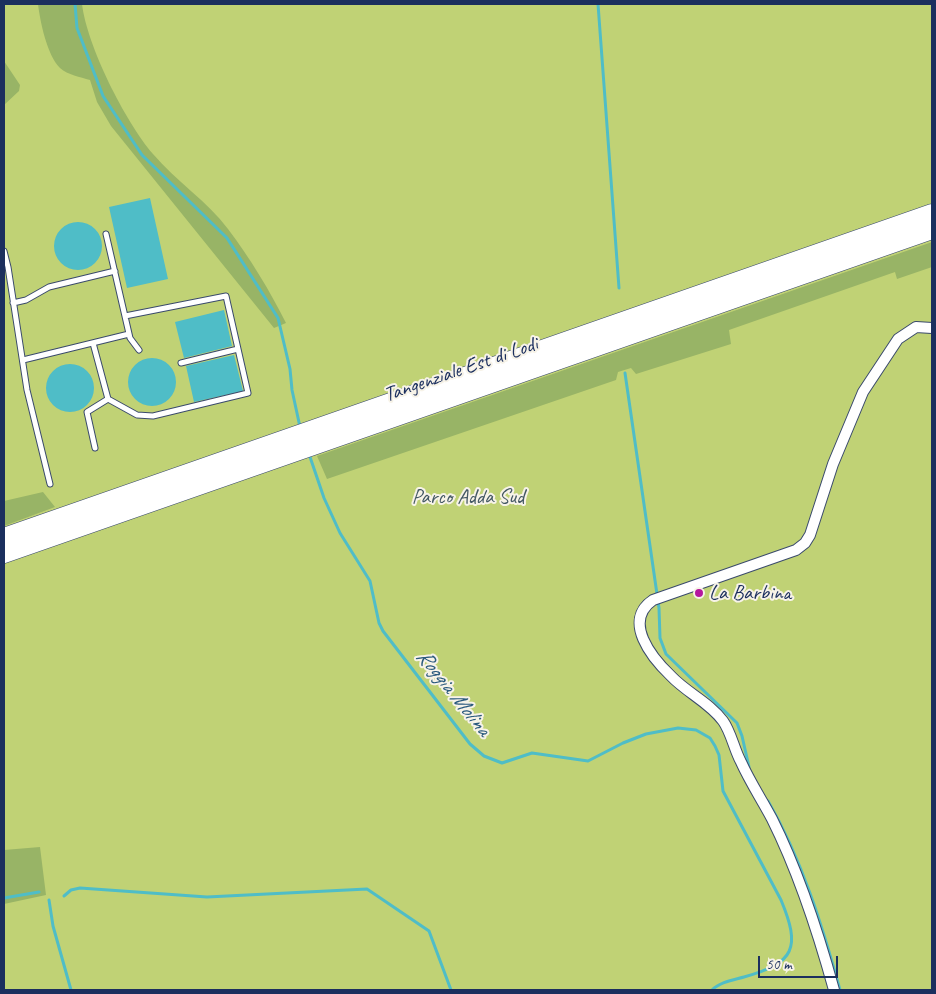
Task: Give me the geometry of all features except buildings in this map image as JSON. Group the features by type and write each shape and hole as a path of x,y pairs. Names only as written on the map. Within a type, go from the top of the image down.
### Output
{"highway":[{"name":"Tangenziale Est di Lodi","path":"4,537 67,523 305,440 932,214"},
{"name":"Tangenziale Est di Lodi","path":"305,440 932,230"},
{"name":"Tangenziale Est di Lodi","path":"4,554 67,523"}],"street":[{"path":"834,990 809,910 791,861 772,819 740,762 724,722 710,707 671,677 643,641 640,629 642,613 646,605 658,599 766,562 796,550 805,543 810,535 833,464 863,392 898,339 916,327 932,328"}],"lane":[{"path":"106,234 129,334 139,350"},
{"path":"4,251 35,429 50,484"},
{"path":"13,304 26,300 49,287 115,270"},
{"path":"93,343 108,398 137,415 153,416 248,393 226,296 125,316"},
{"path":"23,360 129,334"},
{"path":"181,363 238,349"},
{"path":"95,448 87,412 108,398"}],"green space":[{"name":"Parco Adda Sud","path":"4,4 932,4 932,990 4,990"},
{"path":"38,4 82,4 85,21 99,61 131,123 162,164 211,209 228,229 259,275 286,323 274,328 111,126 97,102 90,80 74,76 60,68 55,62 45,38"},
{"path":"4,61 20,85 19,91 4,105"},
{"path":"932,242 932,267 897,279 895,272 729,330 731,344 636,374 631,368 618,372 616,380 327,479 317,456"},
{"path":"43,492 55,507 4,526 4,501"},
{"path":"40,847 46,895 4,904 4,850"}],"water":[{"path":"150,198 168,279 127,288 109,207"},
{"path":"73,222 83,222 95,229 102,241 102,251 95,263 83,270 73,270 65,266 58,259 54,251 54,241 58,233 65,226"},
{"path":"224,310 232,346 184,358 175,322"},
{"path":"234,355 243,391 194,402 186,366"},
{"path":"147,358 157,358 169,365 176,377 176,387 169,399 157,406 147,406 139,402 132,395 128,387 128,377 132,369 139,362"},
{"path":"65,364 75,364 87,371 94,383 94,393 87,405 75,412 65,412 57,408 50,401 46,393 46,383 50,375 57,368"}],"waterway":[{"path":"75,4 77,28 103,96 142,155 227,238 278,318 290,369 292,390 300,427"},
{"path":"598,4 619,288"},
{"path":"625,373 659,608 660,638 666,654 737,723 749,767"},
{"name":"Roggia Molina","path":"309,454 324,498 340,533 370,581 379,623 383,631 470,744 484,756 502,763 532,753 588,761 623,743 646,734 678,728 696,730 710,738 719,755 723,791 781,900 791,930 792,942 789,951 774,966 761,972 723,983 712,990"},
{"path":"768,801 791,846 810,893 840,990"},
{"path":"64,896 71,890 80,888 207,897 367,889 429,931 451,990"},
{"path":"4,898 39,892"},
{"path":"49,900 53,926 71,990"}],"place":[{"name":"La Barbina","path":"699,593"}]}
